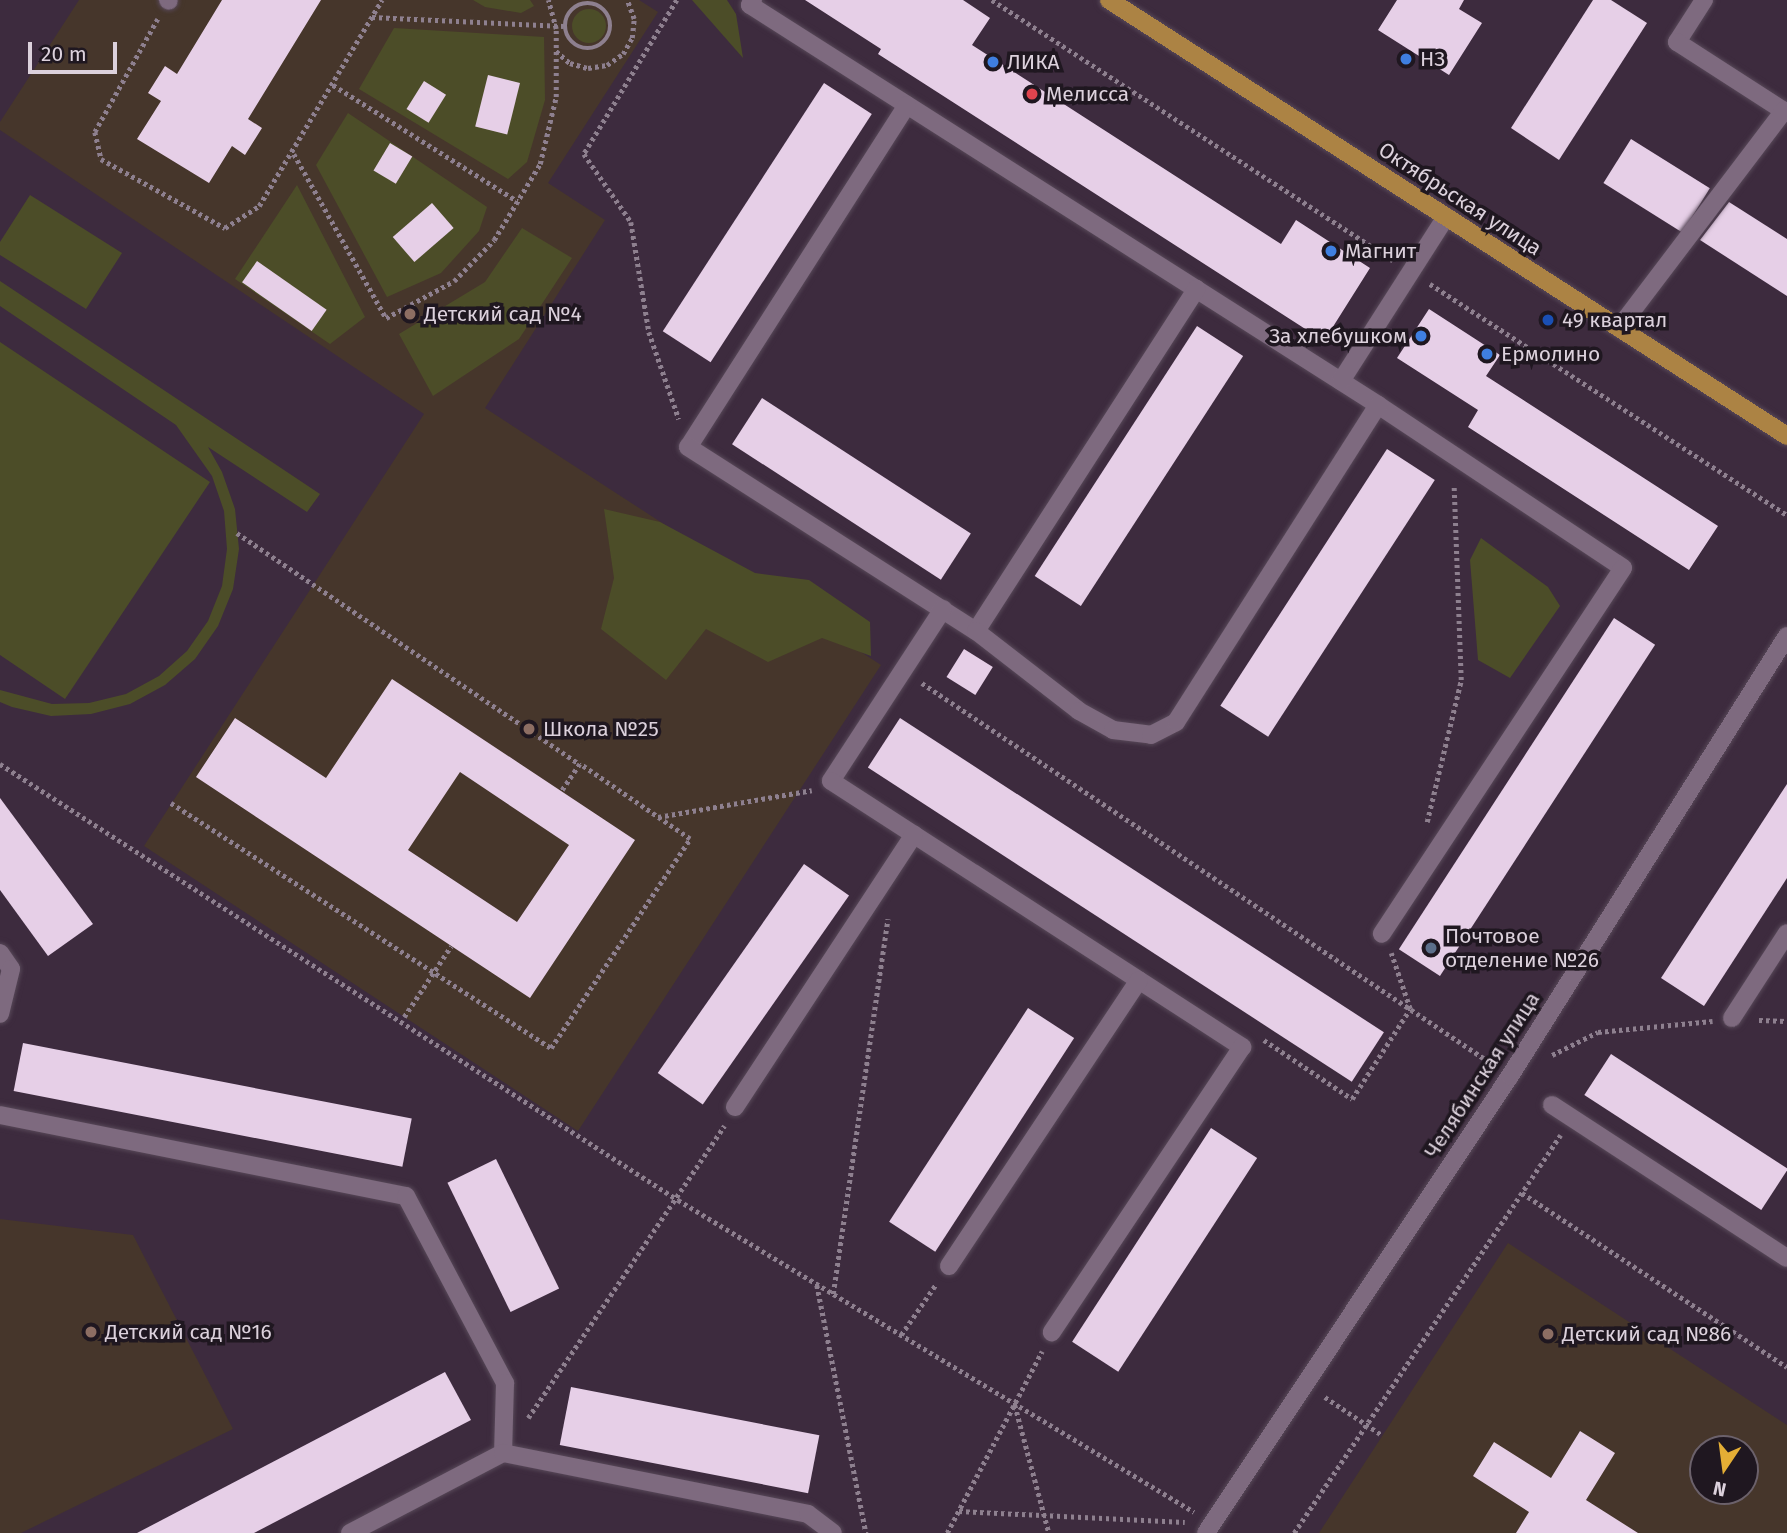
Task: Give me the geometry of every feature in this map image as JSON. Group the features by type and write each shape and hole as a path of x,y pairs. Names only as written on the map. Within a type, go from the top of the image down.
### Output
{"main road":[{"name":"Октябрьская улица","path":"1109,0 1787,436"}],"street":[{"path":"753,0 750,5 1451,452 1623,568 1385,940"},
{"path":"1619,328 1785,112 1677,42 1704,0"},
{"path":"907,105 688,447 976,631 1079,711 1114,730 1151,735 1176,722 1378,405"},
{"path":"1342,382 1447,217"},
{"path":"976,631 1196,289"},
{"path":"943,609 831,781 1242,1048 1052,1332"},
{"name":"Челябинская улица","path":"1209,1528 1510,1076 1787,636"},
{"path":"735,1107 914,834"},
{"path":"1732,1018 1787,933"},
{"path":"0,953 11,968 0,1014"},
{"path":"949,1266 1139,980"},
{"path":"1552,1105 1787,1258"},
{"path":"0,1115 406,1196 505,1383 503,1453"},
{"path":"350,1533 503,1453 808,1514 832,1533"}],"path":[{"path":"168,0 95,132 101,159 225,228 259,206 294,154 382,0"},
{"path":"294,154 386,318 454,281 494,240 540,164 555,97 556,29 548,0"},
{"path":"550,7 555,0"},
{"path":"555,50 570,63 588,68 607,65 623,54 632,38 634,19 627,0"},
{"path":"677,0 584,154 631,222 649,332 688,447"},
{"path":"583,2 600,4 611,17 611,33 601,46 585,50 570,42 564,26 569,10 583,2"},
{"path":"372,17 556,29 564,26"},
{"path":"333,85 517,201"},
{"path":"1425,828 1461,680 1451,452"},
{"path":"171,803 551,1048 690,839 237,533"},
{"path":"910,691 924,669"},
{"path":"918,680 1510,1076 1598,1032 1732,1018 1787,1021"},
{"path":"0,764 678,1200 1014,1404 1209,1528"},
{"path":"561,792 580,764"},
{"path":"659,817 836,784"},
{"path":"833,1294 889,914"},
{"path":"1385,940 1410,1009"},
{"path":"404,1017 451,946"},
{"path":"1260,1038 1352,1098 1410,1009"},
{"path":"503,1453 678,1200 735,1107"},
{"path":"1294,1533 1572,1117"},
{"path":"1522,1193 1787,1367"},
{"path":"901,1335 949,1266"},
{"path":"817,1284 866,1533"},
{"path":"947,1533 1052,1332"},
{"path":"1305,1384 1382,1435"},
{"path":"1014,1404 1048,1533"},
{"path":"959,1511 1209,1528"}],"shaded area":[{"name":"Школа №25","path":"79,0 639,0 658,12 548,183 605,220 485,408 881,665 578,1131 144,846 424,414 0,130 0,122"},
{"name":"Детский сад №16","path":"0,1219 133,1235 233,1429 21,1533 0,1533"},
{"name":"Детский сад №86","path":"1508,1243 1787,1425 1787,1533 1319,1533"}],"green space":[{"path":"473,0 530,0 534,6 521,13 485,7"},
{"path":"692,0 727,0 736,14 743,58"},
{"path":"589,9 601,14 606,26 601,38 589,43 577,38 572,26 577,14"},
{"path":"394,28 544,37 545,100 527,162 508,179 359,89"},
{"path":"348,113 487,207 479,231 441,273 387,297 316,165"},
{"path":"297,185 365,317 330,344 235,279"},
{"path":"30,195 122,253 86,309 0,255 0,242"},
{"path":"522,228 572,258 519,339 433,396 399,334 485,282"},
{"path":"0,281 320,494 307,512 208,447 222,472 235,509 239,549 233,589 218,626 195,659 165,685 130,704 91,714 51,716 0,702 0,690 52,704 89,703 126,694 159,676 187,651 208,621 222,586 227,549 224,511 212,476 176,425 0,306"},
{"path":"0,342 210,482 65,699 0,655"},
{"path":"604,509 660,522 755,573 809,580 870,622 871,656 822,638 768,662 706,629 666,680 601,629 614,578"},
{"path":"1481,538 1548,587 1560,606 1510,678 1478,660 1470,560"}],"building":[{"path":"222,0 321,0 248,119 262,128 245,155 232,146 209,183 137,139 161,101 148,93 165,66 177,74"},
{"path":"805,0 963,0 990,18 972,45 1281,244 1296,220 1370,268 1324,341 878,54 881,49"},
{"path":"1397,0 1464,0 1459,9 1482,23 1449,75 1378,30"},
{"path":"1593,0 1611,0 1647,23 1559,160 1511,128"},
{"path":"488,75 520,83 507,134 475,126"},
{"path":"424,81 446,95 429,123 407,109"},
{"path":"824,83 872,114 711,362 663,331"},
{"path":"1631,139 1710,188 1682,232 1603,183"},
{"path":"390,143 412,156 396,184 374,170"},
{"path":"1729,202 1787,239 1787,296 1700,240"},
{"path":"432,203 454,228 414,262 393,237"},
{"path":"257,261 327,310 312,331 242,282"},
{"path":"1429,309 1500,355 1486,376 1718,526 1689,570 1468,427 1478,410 1397,358"},
{"path":"1197,326 1243,356 1081,606 1035,576"},
{"path":"762,398 971,534 941,580 732,444"},
{"path":"1387,449 1435,480 1268,737 1220,706"},
{"path":"1614,618 1655,645 1440,976 1399,949"},
{"path":"964,649 993,667 975,695 947,677"},
{"path":"392,679 635,840 530,998 196,777 235,718 326,778","holes":["460,772 569,845 517,922 408,850"]},
{"path":"900,718 1384,1032 1352,1082 868,767"},
{"path":"1787,784 1787,878 1704,1006 1661,978"},
{"path":"0,798 93,924 48,956 0,890"},
{"path":"804,864 849,896 703,1104 658,1073"},
{"path":"1028,1008 1074,1038 935,1252 889,1222"},
{"path":"23,1043 412,1119 402,1167 14,1091"},
{"path":"1611,1054 1787,1168 1761,1210 1584,1095"},
{"path":"1211,1128 1257,1158 1118,1372 1072,1342"},
{"path":"496,1159 559,1288 511,1312 447,1183"},
{"path":"445,1372 471,1420 254,1533 137,1533"},
{"path":"571,1387 819,1435 808,1493 560,1445"},
{"path":"1580,1431 1615,1453 1586,1500 1638,1533 1516,1533 1529,1512 1473,1476 1494,1442 1551,1478"}],"place":[{"name":"НЗ","path":"1406,59"},
{"name":"ЛИКА","path":"993,62"},
{"name":"Мелисса","path":"1032,94"},
{"name":"Магнит","path":"1331,251"},
{"name":"Детский сад №4","path":"410,314"},
{"name":"49 квартал","path":"1548,320"},
{"name":"За хлебушком","path":"1421,336"},
{"name":"Ермолино","path":"1487,354"},
{"name":"Школа №25","path":"529,729"},
{"name":"Почтовое отделение №26","path":"1431,948"},
{"name":"Детский сад №16","path":"91,1332"},
{"name":"Детский сад №86","path":"1548,1334"}]}
